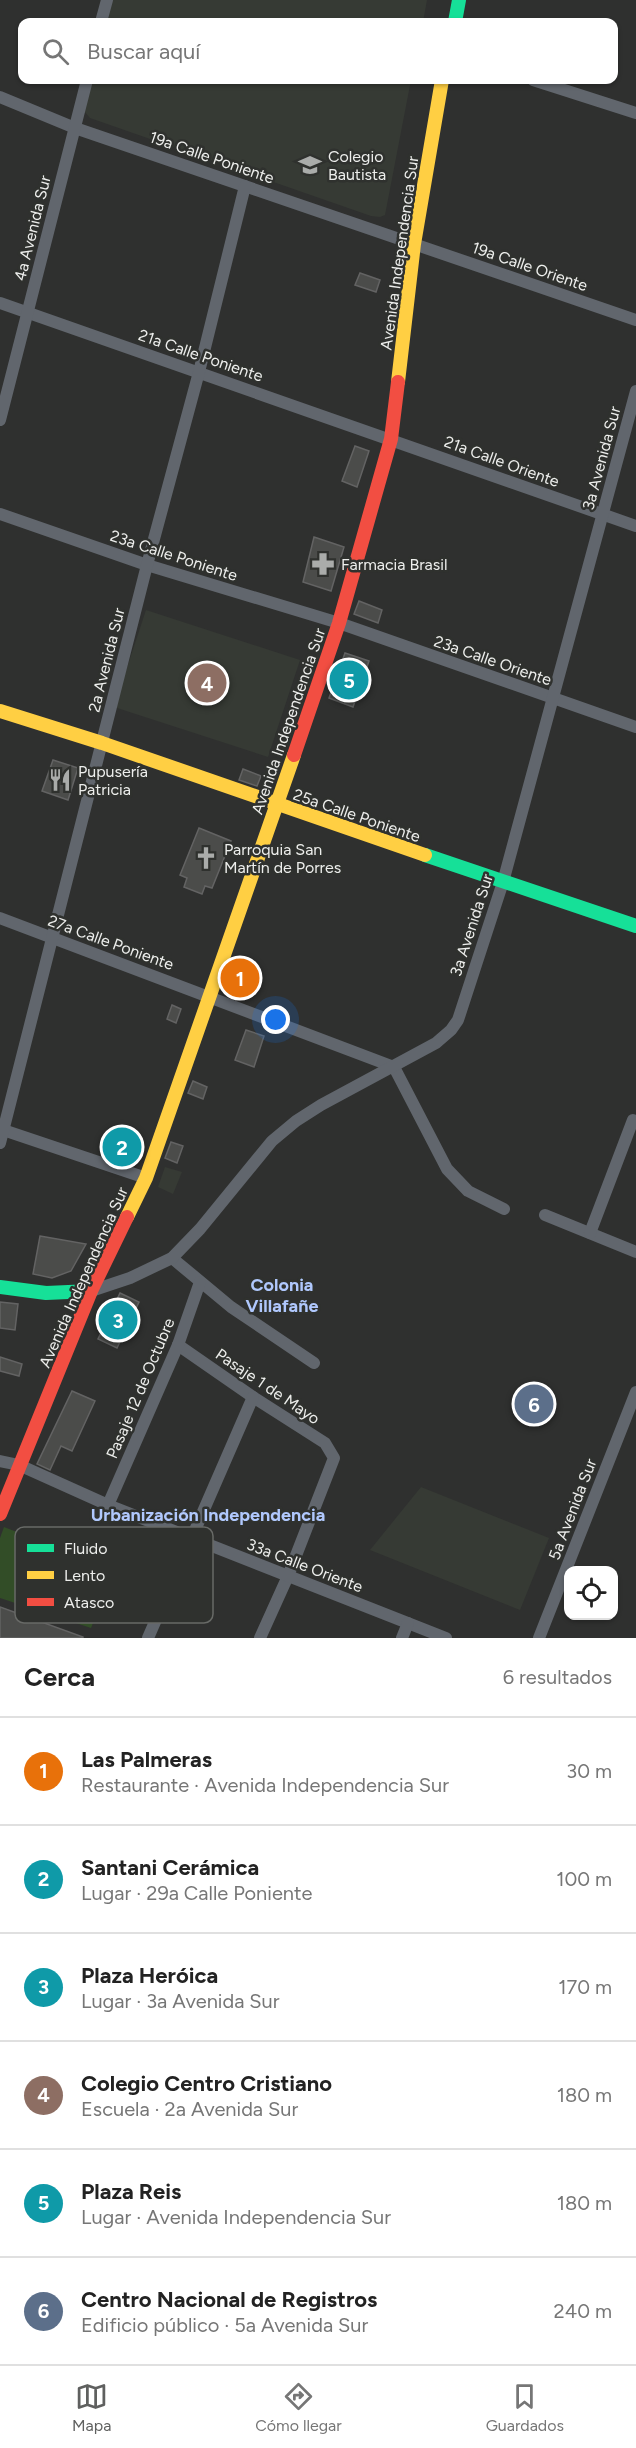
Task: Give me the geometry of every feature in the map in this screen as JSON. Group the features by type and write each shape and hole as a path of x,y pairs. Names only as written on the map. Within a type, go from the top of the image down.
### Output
{"main road":[{"path":"455,18 459,0"},
{"name":"Avenida Independencia Sur","path":"0,1514 91,1291 146,1178 211,997 339,623 391,439 414,244 441,84"},
{"name":"25a Calle Poniente","path":"0,711 102,743 276,805 636,926"},
{"path":"0,1287 46,1293 91,1291"}],"street":[{"path":"102,18 107,0"},
{"name":"4a Avenida Sur","path":"0,420 86,84"},
{"path":"545,84 636,113"},
{"name":"19a Calle Poniente","path":"0,98 75,128 414,244"},
{"name":"2a Avenida Sur","path":"0,1143 245,186"},
{"name":"19a Calle Oriente","path":"414,244 636,321"},
{"name":"21a Calle Poniente","path":"0,303 391,439"},
{"name":"3a Avenida Sur","path":"91,1291 130,1278 172,1258 200,1229 272,1141 321,1105 436,1043 451,1030 458,1020 503,882 636,391"},
{"name":"21a Calle Oriente","path":"391,439 636,526"},
{"name":"23a Calle Poniente","path":"0,514 147,565 339,623"},
{"name":"23a Calle Oriente","path":"339,623 636,727"},
{"name":"27a Calle Poniente","path":"0,918 394,1067"},
{"path":"394,1067 447,1169 468,1191 504,1209"},
{"path":"590,1233 633,1120"},
{"path":"2,1129 146,1178"},
{"path":"545,1215 636,1252"},
{"path":"172,1258 231,1307 314,1363"},
{"name":"Pasaje 12 de Octubre","path":"108,1505 178,1345 200,1282"},
{"name":"Pasaje 1 de Mayo","path":"178,1345 325,1443 334,1458 288,1576"},
{"name":"5a Avenida Sur","path":"539,1638 636,1392"},
{"path":"194,1527 253,1397"},
{"name":"33a Calle Oriente","path":"0,1461 19,1465 162,1527"},
{"name":"33a Calle Oriente","path":"213,1547 446,1638"},
{"path":"260,1638 288,1576"},
{"path":"148,1638 154,1623"},
{"path":"402,1638 408,1623"}],"shaded area":[{"path":"110,0 427,0 424,18 105,18"},
{"name":"Colegio Bautista","path":"88,84 410,84 385,215 380,217 371,216 90,118 84,111"},
{"path":"146,610 300,660 268,757 114,707"},
{"path":"165,1167 182,1172 173,1194 158,1187"},
{"path":"421,1487 549,1538 520,1610 370,1550"}],"green space":[{"path":"4,1527 15,1531 15,1603 0,1598 0,1538"},
{"path":"76,1623 93,1623 91,1628"}],"building":[{"path":"360,273 380,280 376,292 355,285"},
{"path":"355,446 369,451 357,487 342,481"},
{"name":"Farmacia Brasil","path":"314,537 344,547 331,591 303,582"},
{"path":"359,601 382,610 378,623 354,614"},
{"path":"345,653 369,661 353,707 329,698"},
{"name":"Pupusería Patricia","path":"53,760 78,768 68,800 42,791"},
{"path":"243,769 261,776 257,786 239,780"},
{"name":"Parroquia San Martín de Porres","path":"199,828 231,841 212,888 205,886 202,894 184,887 187,878 180,875"},
{"path":"237,966 250,971 244,991 230,986"},
{"path":"172,1005 181,1009 176,1023 167,1019"},
{"path":"246,1030 264,1036 254,1067 235,1060"},
{"path":"193,1081 207,1087 203,1099 188,1093"},
{"path":"117,1129 137,1136 130,1159 120,1161 107,1156"},
{"path":"171,1142 183,1146 177,1163 165,1158"},
{"path":"40,1236 86,1244 71,1271 52,1278 33,1274"},
{"path":"120,1293 139,1302 117,1348 98,1339"},
{"path":"0,1302 18,1304 15,1330 0,1328"},
{"path":"0,1357 22,1364 19,1376 0,1371"},
{"path":"72,1391 95,1401 72,1451 61,1446 50,1470 37,1464"},
{"path":"0,1607 15,1612 15,1623 44,1623 83,1637 83,1638 0,1638"}],"traffic: fast":[{"path":"456,18 459,0"},
{"path":"425,855 636,926"},
{"path":"0,1287 46,1293 91,1291"}],"traffic: slow":[{"path":"398,382 414,244 441,84"},
{"path":"0,711 102,743 425,855"},
{"path":"127,1217 146,1178 294,755"}],"traffic: jam":[{"path":"294,755 339,623 391,439 398,382"},
{"path":"0,1514 91,1291 127,1217"}],"place":[{"name":"Colegio Bautista","path":"310,165"},
{"name":"Farmacia Brasil","path":"323,564"},
{"name":"Plaza Reis","path":"349,680"},
{"name":"Colegio Centro Cristiano","path":"207,683"},
{"name":"Pupusería Patricia","path":"60,780"},
{"name":"Parroquia San Martín de Porres","path":"206,858"},
{"name":"Las Palmeras","path":"240,978"},
{"name":"Santani Cerámica","path":"122,1147"},
{"name":"Plaza Heróica","path":"118,1320"},
{"name":"Centro Nacional de Registros","path":"534,1404"}],"district":[{"name":"Colonia Villafañe","path":"282,1295"},
{"name":"Urbanización Independencia","path":"208,1515"}]}
